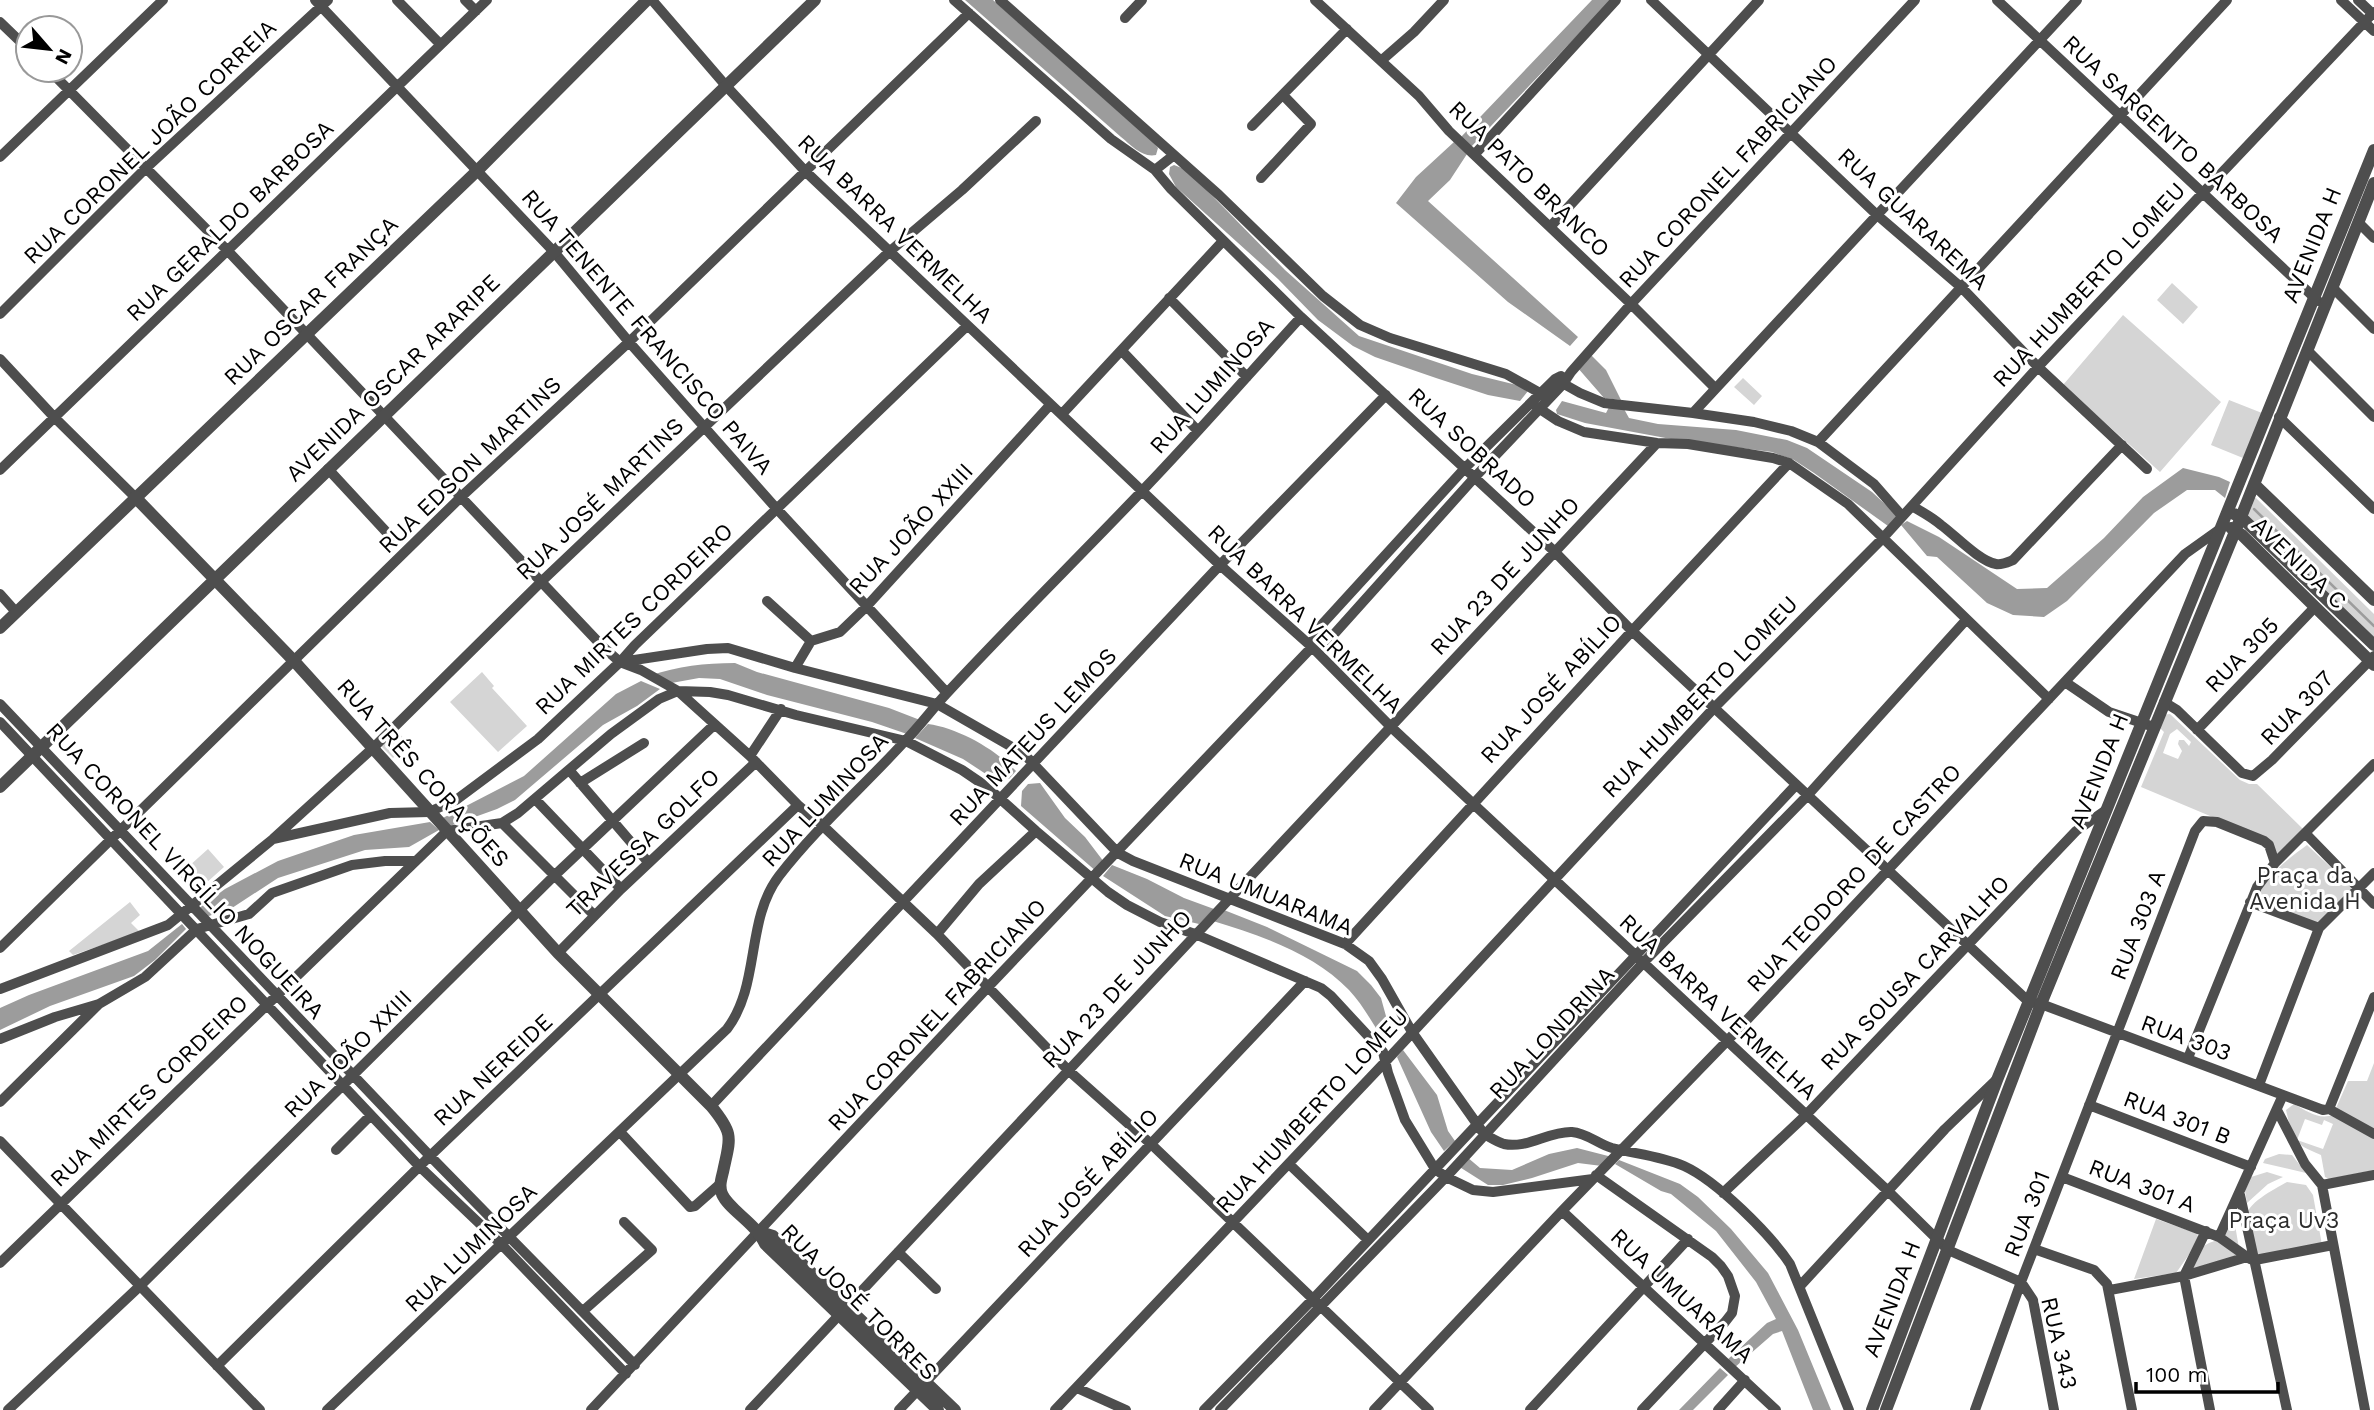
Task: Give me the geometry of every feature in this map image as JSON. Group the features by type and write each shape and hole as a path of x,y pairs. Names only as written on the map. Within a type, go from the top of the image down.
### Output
{"street":[{"path":"0,158 163,0"},
{"path":"397,0 440,44"},
{"path":"465,0 476,11"},
{"name":"RUA GERALDO BARBOSA","path":"0,470 487,0"},
{"name":"RUA BARRA VERMELHA","path":"649,0 805,171 889,252 1220,565 1312,647 1391,727 1948,1250"},
{"name":"RUA OSCAR FRANÇA","path":"0,628 478,170 649,0"},
{"name":"AVENIDA OSCAR ARARIPE","path":"0,787 815,0"},
{"name":"RUA SOBRADO","path":"954,0 1111,139 1155,170 1301,317 1555,551 1632,631 1807,796 2035,1003"},
{"name":"RUA SOBRADO","path":"1000,0 1174,155 1323,296 1360,325 1390,338 1506,374 1545,396"},
{"path":"1125,18 1142,0"},
{"name":"RUA PATO BRANCO","path":"1315,0 1382,60 1419,96 1449,131 1715,388"},
{"path":"1382,60 1414,32 1444,0"},
{"path":"1475,154 1616,0"},
{"name":"RUA GUARAREMA","path":"1651,0 1876,214 1962,288 2038,367 2147,469"},
{"path":"1550,227 1759,0"},
{"name":"RUA CORONEL FABRICIANO","path":"1312,647 1315,632 1465,468 1571,372 1631,304 1915,0"},
{"name":"RUA SARGENTO BARBOSA","path":"1997,0 2319,301"},
{"path":"1693,413 2077,0"},
{"path":"1818,442 2227,0"},
{"path":"2341,0 2374,31"},
{"path":"2358,0 2373,13"},
{"name":"RUA TENENTE FRANCISCO PAIVA","path":"321,2 555,253 629,342 776,508 947,693"},
{"name":"RUA CORONEL JOÃO CORREIA","path":"0,314 146,168 321,2"},
{"name":"RUA EDSON MARTINS","path":"0,948 462,496 629,342 969,13"},
{"name":"RUA HUMBERTO LOMEU","path":"1055,1410 1386,1061 1714,708 1882,539 2038,367 2373,13"},
{"path":"0,22 14,36"},
{"path":"1252,127 1347,29"},
{"path":"63,84 307,333 620,663 641,670 678,691 753,759 798,805 937,934 1068,1070 1151,1144 1430,1410"},
{"path":"1261,178 1311,124 1283,95"},
{"name":"RUA JOSÉ MARTINS","path":"0,989 168,925 273,839 373,748 542,581 889,252 962,190 1036,121"},
{"name":"AVENIDA H","path":"1872,1410 1997,1080 2035,1003 2148,725 2182,640 2227,511 2319,301 2374,150"},
{"path":"1155,170 1174,155"},
{"name":"AVENIDA H","path":"2148,725 2164,702 2182,640 2238,523 2307,350 2319,301 2333,288 2374,183"},
{"path":"2358,222 2374,239"},
{"path":"1062,414 1223,241"},
{"path":"2333,288 2374,328"},
{"path":"1169,298 1247,377"},
{"name":"RUA LUMINOSA","path":"327,1410 727,1029 746,995 765,899 779,877 822,825 906,741 947,693 1143,490 1301,317"},
{"name":"RUA MIRTES CORDEIRO","path":"273,839 390,813 429,812 456,800 496,773 538,740 620,663 635,645 776,508 967,326"},
{"path":"2307,350 2374,417"},
{"path":"1122,351 1198,430"},
{"name":"RUA TRÊS CORAÇÕES","path":"0,359 295,662 558,953 711,1106 727,1126 731,1137 720,1184"},
{"path":"1559,381 1604,402 1693,413 1779,428 1818,442 1874,484 1902,516"},
{"name":"RUA MATEUS LEMOS","path":"711,1106 1220,565 1385,394"},
{"name":"RUA JOÃO XXIII","path":"811,641 840,632 866,607 1051,405"},
{"path":"1535,405 1558,421 1584,432 1657,443 1688,444 1789,463 1849,504 2049,699"},
{"name":"RUA CORONEL FABRICIANO","path":"592,1410 1312,647 1327,642 1475,477 1535,405"},
{"path":"2280,417 2374,509"},
{"name":"RUA 23 DE JUNHO","path":"750,1410 1657,443"},
{"path":"1912,506 1940,524 1971,550 1997,565 2005,564 2013,560 2122,445"},
{"name":"RUA JOSÉ ABÍLIO","path":"1345,944 1789,463"},
{"path":"328,469 391,537"},
{"name":"AVENIDA C","path":"2254,484 2374,600"},
{"name":"AVENIDA C","path":"2227,511 2315,607 2372,661"},
{"name":"AVENIDA C","path":"2221,527 2238,523"},
{"name":"AVENIDA C","path":"2238,523 2374,645"},
{"name":"RUA TEODORO DE CASTRO","path":"1374,1410 1727,1041 2185,555 2221,527"},
{"path":"0,594 16,612"},
{"path":"767,601 811,641 795,668"},
{"name":"RUA 305","path":"2197,730 2315,607"},
{"name":"RUA LONDRINA","path":"1204,1410 1313,1299 1521,1077 1807,796 1966,620"},
{"name":"RUA UMUARAMA","path":"620,663 728,648 937,704 995,735 1034,762 1118,853 1345,944 1369,961 1412,1032 1485,1134"},
{"name":"RUA 307","path":"2197,730 2242,773 2253,776 2259,774 2372,661"},
{"path":"2065,682 2109,712 2148,725"},
{"path":"447,831 502,823 536,800 642,709 678,691 710,692 906,741 962,770 1002,799 1108,892 1135,909 1160,922 1305,981 1331,996 1383,1052 1405,1120 1435,1169 1446,1177 1473,1190 1493,1192 1594,1177 1712,1257 1728,1276 1735,1305 1725,1322 1642,1410"},
{"path":"2164,702 2177,710 2197,730"},
{"name":"RUA CORONEL VIRGÍLIO NOGUEIRA","path":"0,704 111,839 181,914 419,1166 502,1245 626,1374"},
{"name":"TRAVESSA GOLFO","path":"558,953 753,759 780,709"},
{"name":"RUA CORONEL VIRGÍLIO NOGUEIRA","path":"0,722 37,751 121,829 275,995 635,1365"},
{"name":"RUA JOÃO XXIII","path":"8,1410 141,1285 555,875 714,725"},
{"path":"580,783 644,743"},
{"path":"2188,1058 2257,887 2275,863 2374,764"},
{"path":"570,771 648,863"},
{"name":"RUA LONDRINA","path":"1220,1410 1446,1177 1796,785"},
{"name":"AVENIDA H","path":"1886,1410 2000,1113 2035,1003 2106,810 2119,795"},
{"path":"536,800 621,889"},
{"name":"RUA NEREIDE","path":"218,1366 419,1166 798,805"},
{"name":"RUA SOUSA CARVALHO","path":"1723,1193 1806,1115 2076,831 2106,810"},
{"name":"RUA 303 A","path":"2116,1033 2195,831 2203,821 2217,822 2264,841 2269,845 2275,863"},
{"path":"502,823 594,915"},
{"name":"RUA MIRTES CORDEIRO","path":"0,1263 447,831"},
{"path":"937,934 979,884 1036,831"},
{"path":"2306,834 2374,904"},
{"path":"0,1102 99,1004 145,977 197,929 253,912 272,893 352,865 385,861 414,862"},
{"path":"2259,1085 2319,928 2374,873"},
{"path":"2250,902 2319,928"},
{"name":"RUA JOSÉ ABÍLIO","path":"899,1410 1305,981"},
{"path":"2329,1109 2374,997"},
{"name":"RUA 303","path":"2035,1003 2323,1110 2329,1109 2374,1134"},
{"path":"0,1039 99,1004"},
{"name":"RUA 301","path":"1975,1410 2116,1033"},
{"path":"1521,1077 1529,1085"},
{"path":"1800,1286 1945,1129 1997,1080"},
{"name":"RUA 301 A","path":"2062,1177 2219,1237 2283,1095"},
{"name":"RUA 301 B","path":"2089,1105 2251,1167"},
{"path":"1986,1108 2000,1113"},
{"path":"2277,1110 2305,1164 2322,1185 2365,1410"},
{"path":"336,1150 371,1115"},
{"path":"620,1132 690,1207 699,1203 720,1184 723,1197 760,1232"},
{"path":"1485,1134 1502,1144 1514,1144 1570,1132 1610,1147 1693,1170 1723,1193 1780,1248 1800,1286 1849,1410"},
{"path":"0,1141 260,1410"},
{"path":"1289,1164 1368,1240"},
{"path":"2322,1185 2374,1175"},
{"path":"2239,1194 2250,1259 2287,1410"},
{"name":"RUA UMUARAMA","path":"1562,1211 1776,1410"},
{"path":"583,1311 652,1250 624,1222"},
{"path":"2206,1231 2184,1276 2210,1410"},
{"name":"RUA JOSÉ TORRES","path":"760,1232 765,1244 842,1310 922,1387 955,1410"},
{"path":"2219,1237 2250,1259"},
{"path":"1530,1410 1688,1239"},
{"path":"2110,1290 2184,1276 2250,1259 2333,1245"},
{"path":"2034,1249 2094,1270 2104,1279 2110,1290 2132,1410"},
{"name":"RUA 343","path":"1948,1250 2021,1282 2033,1300 2054,1410"},
{"path":"898,1252 936,1289"},
{"path":"1717,1410 1745,1380"},
{"name":"RUA JOSÉ TORRES","path":"922,1387 938,1410"},
{"path":"1077,1388 1126,1410"}],"green space":[{"path":"2172,283 2198,307 2183,324 2157,300"},
{"path":"2123,315 2221,402 2160,472 2063,385"},
{"path":"1743,378 1762,396 1754,405 1734,387"},
{"path":"2229,400 2262,413 2243,458 2211,445"},
{"path":"2252,497 2374,614 2374,641 2244,514"},
{"path":"482,672 494,686 492,688 527,726 498,752 450,702"},
{"path":"2170,714 2240,780 2257,784 2303,829 2282,851 2275,855 2272,842 2141,787 2164,732 2158,726 2162,715","holes":["2177,729 2191,742 2189,746 2184,740 2179,740 2182,751 2178,759 2163,753 2170,734"]},
{"path":"397,731 408,743 393,758 381,746"},
{"name":"Praça da Avenida H","path":"2307,845 2353,888 2317,927 2256,904 2269,878"},
{"path":"208,849 224,867 195,893 179,875"},
{"path":"130,902 140,915 131,923 140,932 73,955 69,951"},
{"name":"Praça Uv3","path":"2374,1063 2374,1170 2329,1179 2325,1177 2321,1155 2295,1139 2286,1110 2294,1104 2317,1116 2333,1115 2348,1081 2367,1081","holes":["2305,1119 2322,1125 2324,1120 2333,1124 2323,1149 2297,1140"]},
{"path":"2279,1154 2292,1155 2306,1173 2263,1163 2265,1159"},
{"path":"2267,1172 2283,1177 2268,1184 2247,1203 2245,1191 2251,1177"},
{"name":"Praça Uv3","path":"2287,1182 2306,1185 2313,1195 2322,1245 2251,1261 2245,1230 2247,1214 2261,1198"},
{"path":"2156,1219 2196,1233 2200,1239 2176,1273 2134,1279"},
{"path":"2234,1219 2241,1260 2184,1274 2195,1251 2220,1239"}],"shaded area":[{"path":"965,0 993,0 1154,143 1158,148 1156,155 1146,155 1133,147"},
{"path":"1592,0 1611,0 1471,147 1461,137"},
{"path":"1454,142 1467,154 1450,180 1428,201 1578,337 1570,346 1508,302 1396,203 1416,177"},
{"path":"1174,165 1187,170 1285,270 1359,336 1472,374 1521,386 1528,391 1520,401 1488,395 1375,357 1353,346 1318,320 1278,279 1176,187 1169,174 1170,167"},
{"path":"1590,354 1606,370 1621,400 1604,398 1577,367"},
{"path":"1562,401 1606,413 1609,407 1624,409 1629,418 1658,424 1736,430 1787,440 1807,448 1872,492 1898,516 1888,526 1794,460 1772,452 1671,439 1585,423 1557,414 1556,410"},
{"path":"2183,468 2230,482 2225,498 2215,490 2187,490 2154,513 2067,601 2044,617 2013,615 1987,603 1937,557 1927,556 1901,525 1907,521 1939,537 2017,589 2047,588 2104,538 2143,497"},
{"path":"735,663 757,672 889,708 920,720 907,734 720,679 699,678 666,684 649,676 692,666"},
{"path":"641,681 660,689 603,725 515,800 447,827 439,820 524,776 616,694"},
{"path":"928,724 940,726 975,741 998,755 1016,771 1009,779 995,780 963,759 915,738"},
{"path":"1040,783 1065,818 1085,837 1104,862 1097,872 1021,806 1022,791 1028,784"},
{"path":"430,822 439,830 409,847 365,850 278,878 232,908 206,917 198,909 225,889 278,861 354,835"},
{"path":"1112,865 1214,909 1199,924 1165,916 1103,876"},
{"path":"1224,910 1267,927 1357,971 1381,998 1392,1038 1386,1043 1349,990 1320,966 1268,939 1213,921"},
{"path":"182,924 186,929 155,960 134,976 50,1006 0,1030 0,1008 148,951"},
{"path":"1403,1050 1437,1095 1448,1131 1455,1141 1444,1151 1431,1132 1397,1057"},
{"path":"1577,1148 1612,1157 1602,1166 1578,1163 1503,1185 1488,1185 1458,1166 1467,1157 1480,1168 1512,1170 1549,1154"},
{"path":"1619,1160 1680,1184 1698,1197 1731,1229 1768,1273 1798,1330 1831,1410 1813,1410 1782,1331 1773,1334 1734,1368 1726,1361 1767,1323 1776,1319 1756,1282 1716,1231 1671,1194 1615,1164"},
{"path":"1720,1368 1728,1375 1693,1410 1679,1410"}],"waterway":[{"path":"2254,509 2374,626"}]}
